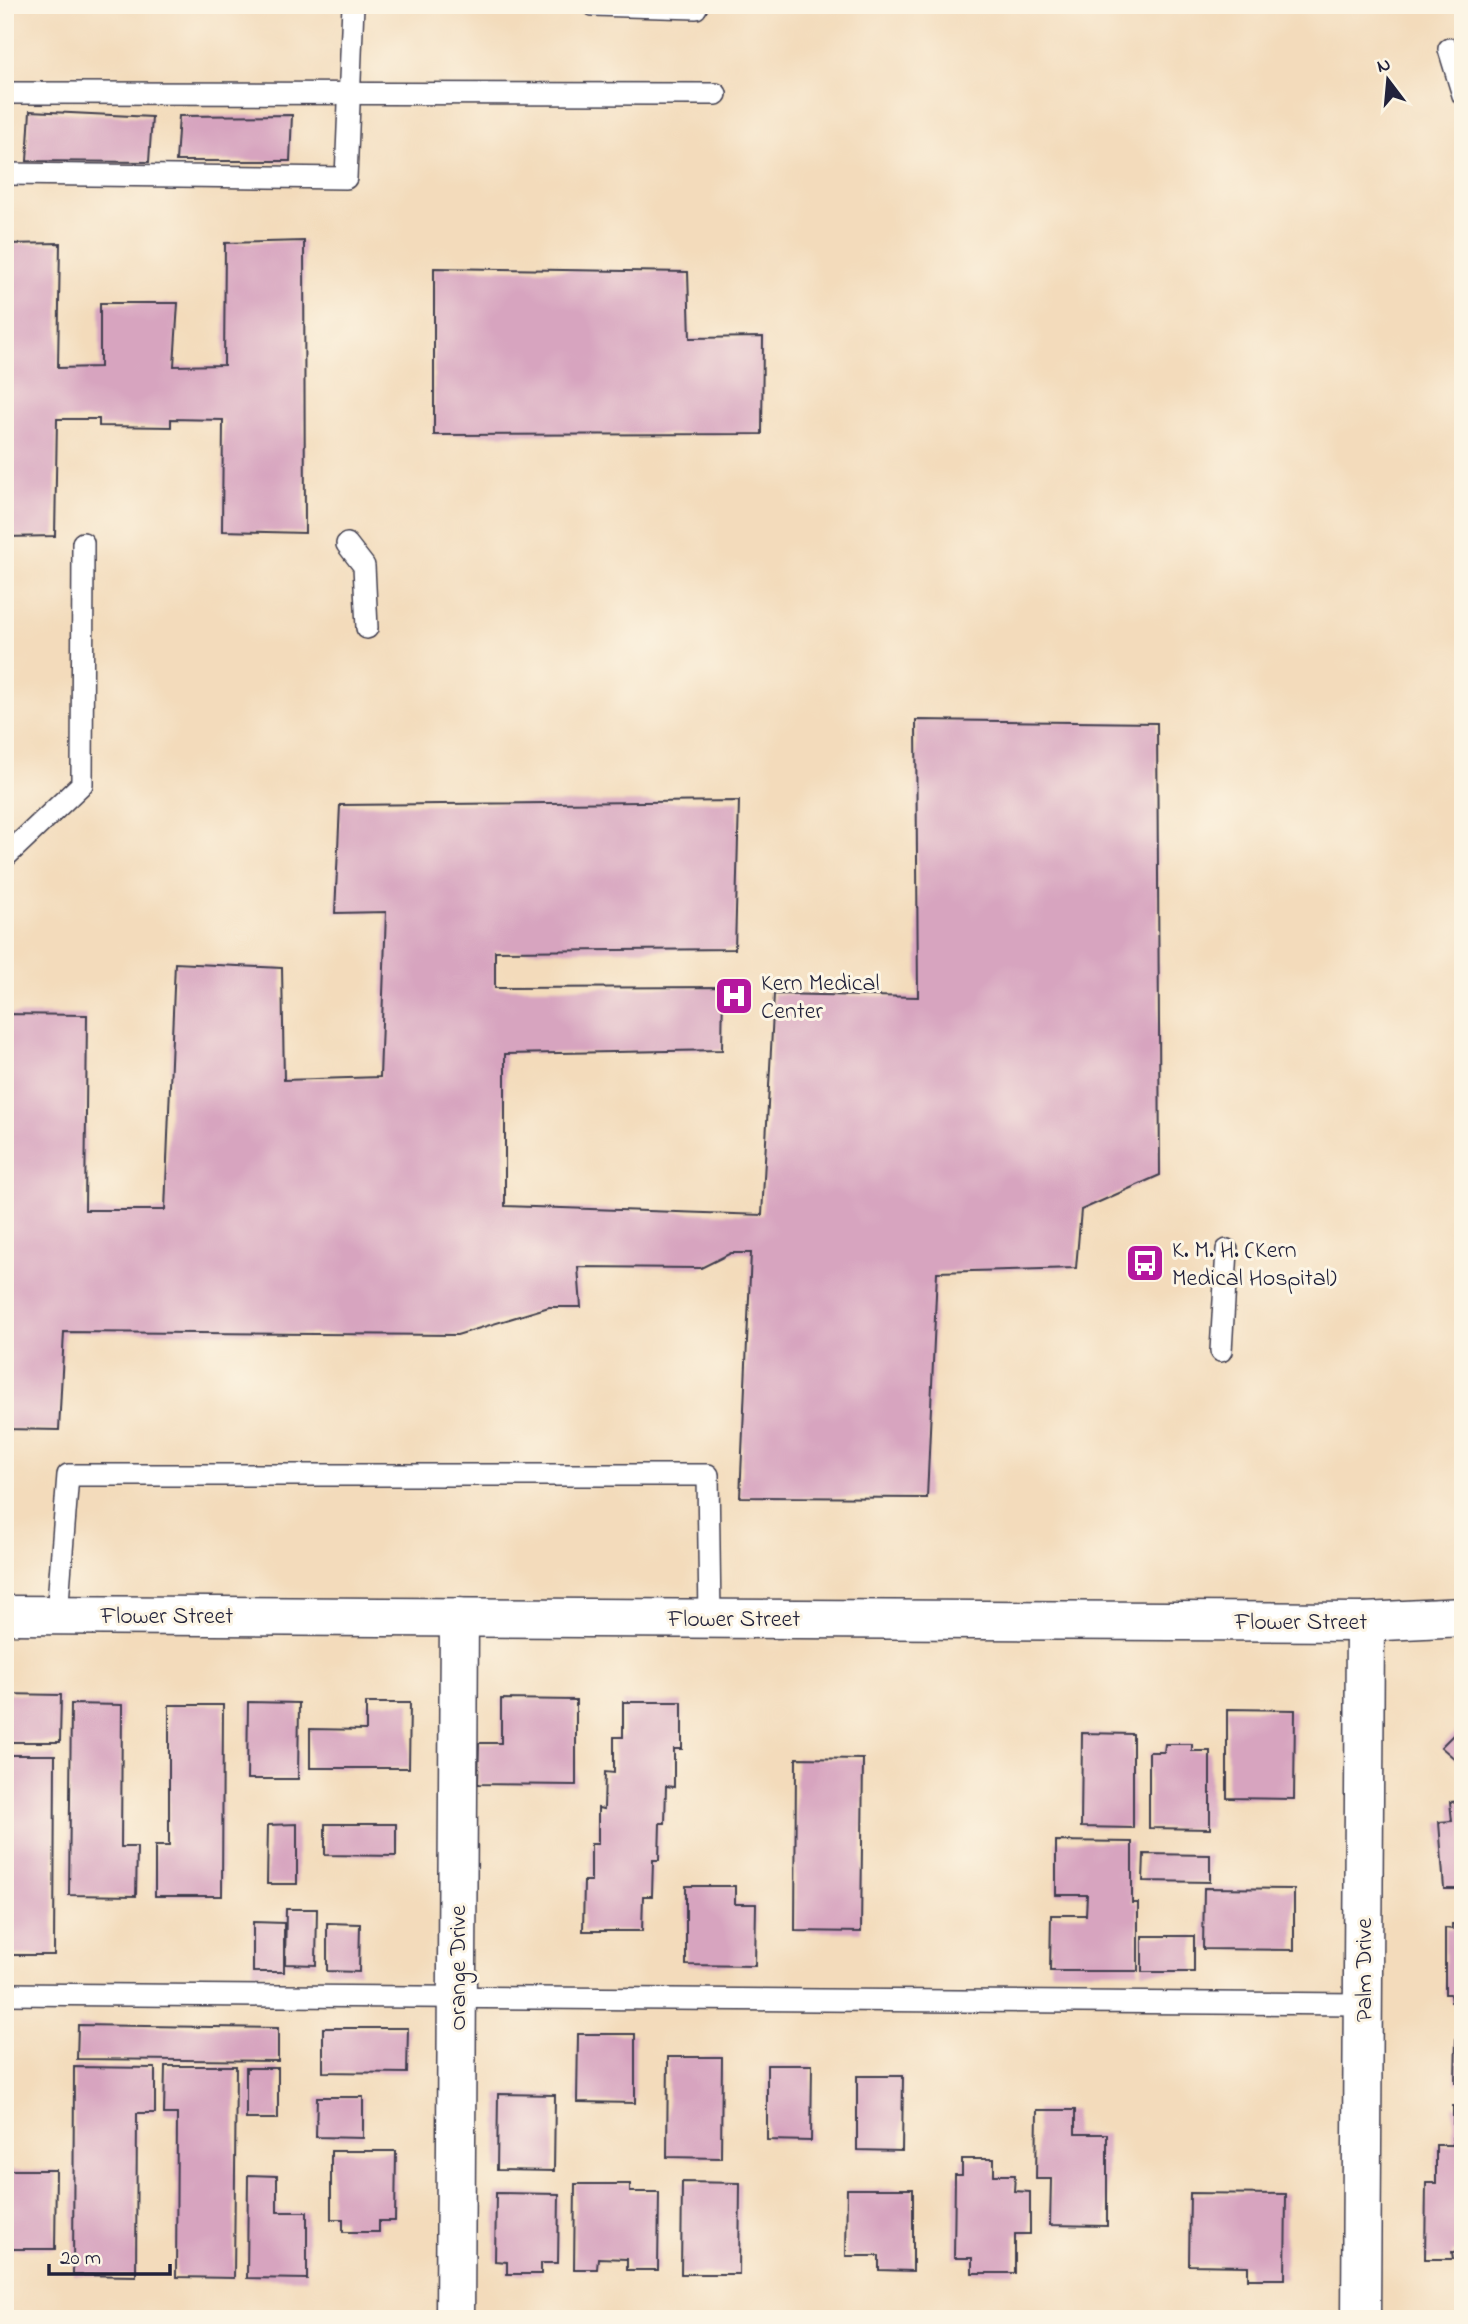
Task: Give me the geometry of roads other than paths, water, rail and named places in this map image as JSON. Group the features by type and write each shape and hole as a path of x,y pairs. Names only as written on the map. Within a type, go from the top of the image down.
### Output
{"street":[{"name":"Flower Street","path":"5,1615 1365,1622 1463,1617"},
{"name":"Orange Drive","path":"455,2319 459,1617"},
{"name":"Palm Drive","path":"1361,2319 1365,1622"}],"lane":[{"path":"5,174 346,178 353,5"},
{"path":"593,5 696,8"},
{"path":"1450,49 1463,95"},
{"path":"5,93 716,94"},
{"path":"5,856 82,784 82,542"},
{"path":"347,544 364,566 367,628"},
{"path":"1221,1351 1227,1250"},
{"path":"57,1615 68,1475 708,1475 710,1618"},
{"path":"5,1994 1363,2004"}],"place":[{"name":"Kern Medical Center","path":"734,996"},
{"name":"K. M. H. (Kern Medical Hospital)","path":"1145,1263"}]}
